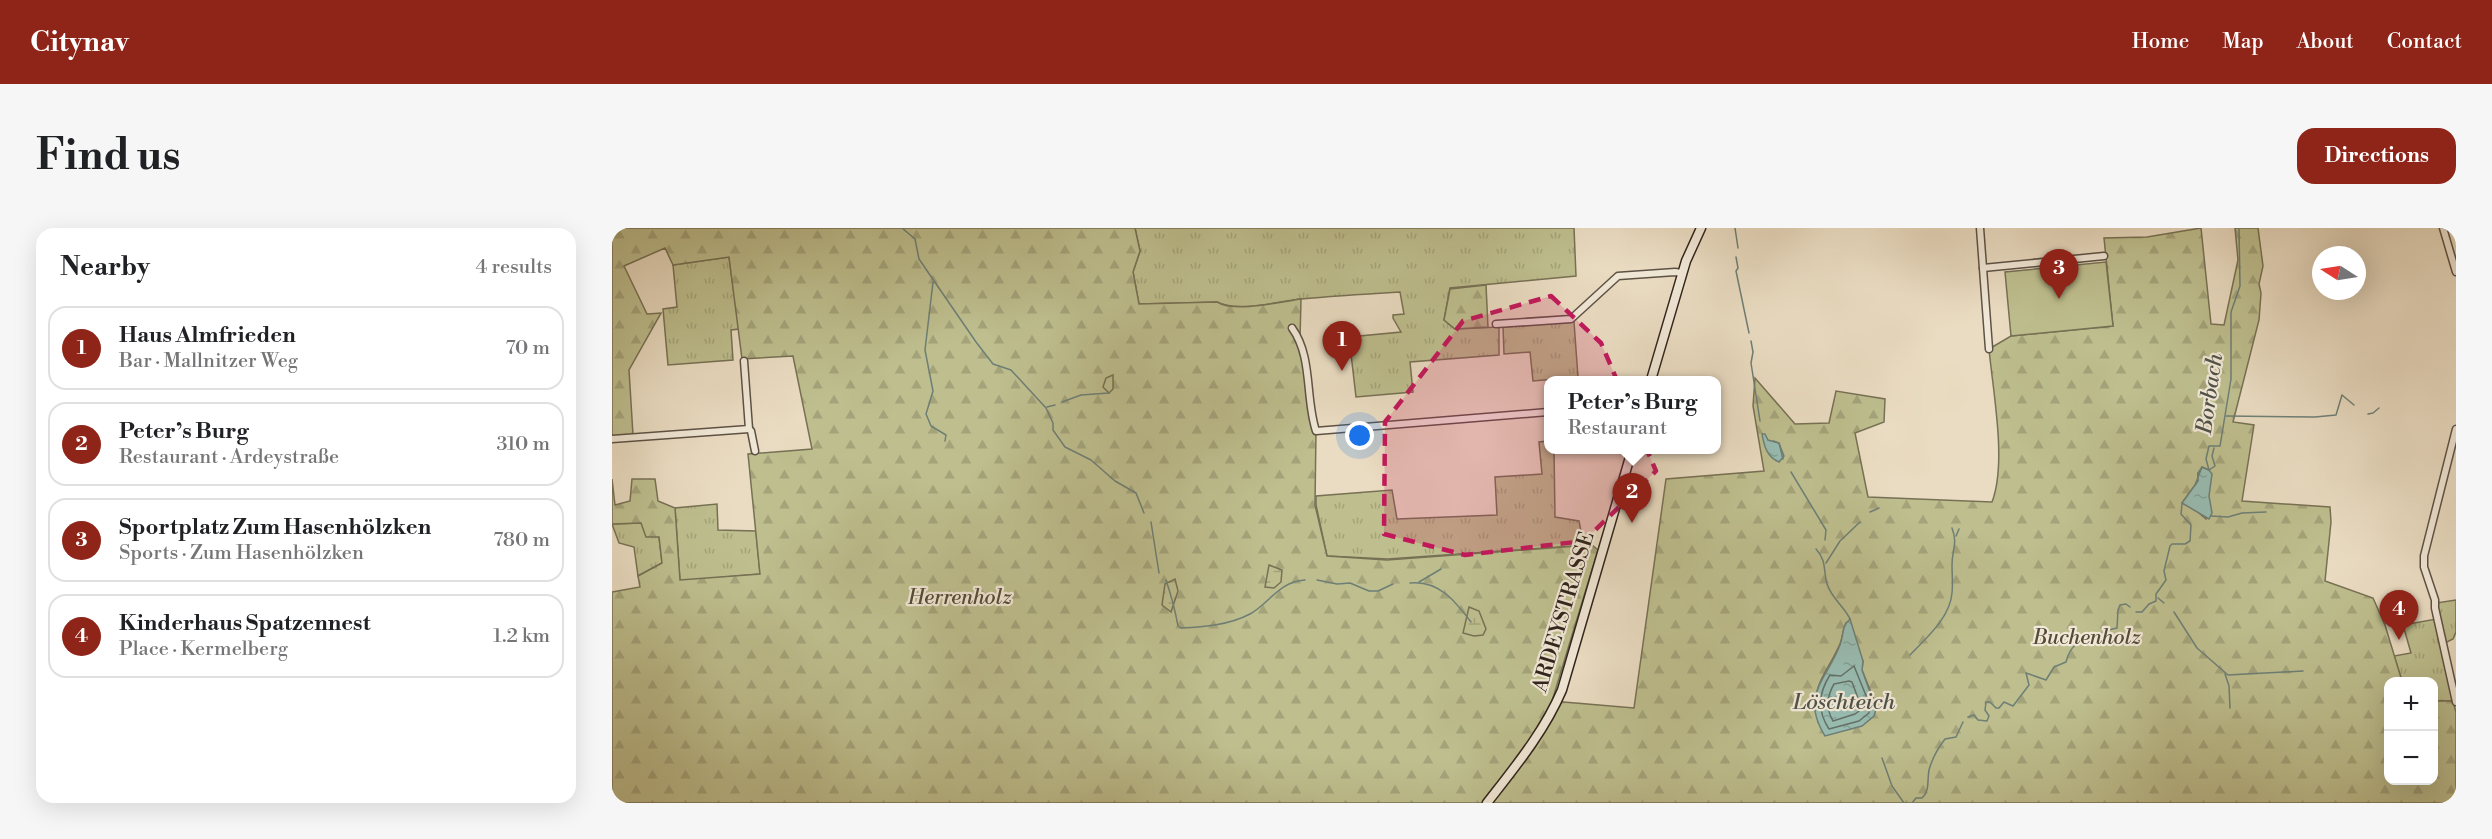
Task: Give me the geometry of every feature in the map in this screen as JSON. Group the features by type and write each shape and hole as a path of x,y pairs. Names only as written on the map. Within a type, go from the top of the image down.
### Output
{"main road":[{"path":"1652,376 1689,251 1701,228"},
{"name":"ARDEYSTRASSE","path":"1486,803 1537,737 1562,690 1631,454"}],"street":[{"path":"1980,228 1989,349"},
{"path":"2443,228 2456,272"},
{"path":"1983,268 2104,256"},
{"path":"1496,324 1571,319 1618,276 1682,273"},
{"path":"1292,328 1300,339 1304,355 1311,414 1316,431 1544,412"},
{"path":"744,361 749,429 755,451"},
{"path":"612,439 749,429"},
{"path":"2456,429 2423,561 2435,600 2456,702"}],"highlighted area":[{"path":"1551,296 1601,343 1656,471 1584,541 1465,555 1384,534 1385,422 1463,321"}],"green space":[{"path":"612,228 1135,228 1140,251 1133,272 1139,304 1217,302 1235,307 1246,307 1301,299 1300,339 1316,431 1315,505 1327,556 1387,560 1592,545 1598,550 1552,701 1634,708 1666,479 1764,471 1753,406 1755,378 1795,424 1829,423 1836,391 1885,399 1884,422 1855,433 1868,497 1992,502 1996,486 1999,448 1989,349 2011,336 2113,326 2104,238 2147,237 2201,228 2211,324 2224,325 2238,260 2235,228 2258,228 2263,266 2259,284 2261,293 2259,320 2233,422 2254,425 2242,501 2330,507 2331,522 2325,581 2373,598 2385,625 2401,677 2384,677 2384,785 2438,785 2438,701 2453,701 2456,712 2456,803 612,803 612,592 640,587 638,576 662,563 659,537 646,537 641,523 612,524 612,479 615,505 630,501 632,479 655,479 658,501 675,508 680,580 760,574 748,454 812,449 793,356 742,359 729,257 673,265 665,248 624,266 647,314 661,313 629,370 633,435 612,436","holes":["2201,470 2209,494 2206,519 2193,508 2182,503 2198,481 2198,473","1846,623 1863,661 1862,670 1875,702 1818,722 1816,698 1820,681 1840,643"]},
{"path":"1135,228 1574,228 1576,276 1450,288 1444,320 1455,329 1499,327 1499,355 1410,362 1413,392 1356,397 1349,337 1401,332 1393,318 1393,315 1404,314 1400,292 1301,299 1246,306 1225,305 1217,302 1139,304 1133,272 1140,251"},
{"path":"729,257 739,329 731,330 733,360 668,365 663,309 677,307 673,265"},
{"path":"2106,262 2113,326 2011,336 2005,272"},
{"path":"1486,285 1488,327 1455,329 1444,320 1450,289"},
{"path":"1574,322 1578,376 1544,376 1544,380 1533,381 1530,352 1504,354 1503,327"},
{"path":"1113,375 1113,389 1109,393 1103,387 1106,378"},
{"path":"1544,441 1544,454 1554,454 1555,517 1579,521 1582,536 1588,545 1388,559 1327,556 1316,496 1392,490 1397,519 1497,515 1495,477 1542,474 1539,442"},
{"path":"717,504 718,530 756,531 760,574 680,581 675,508"},
{"path":"641,523 659,537 662,563 638,576 634,547 619,543 612,524"},
{"path":"1269,565 1282,570 1281,582 1274,588 1265,587"},
{"path":"1175,579 1178,591 1171,612 1162,605 1165,584"},
{"path":"2456,600 2456,632 2453,639 2445,643 2436,603"},
{"path":"1469,607 1479,611 1486,629 1483,635 1474,636 1463,633"},
{"path":"2436,619 2453,701 2438,701 2438,677 2401,677 2394,656 2411,653 2403,625"}],"water":[{"path":"1762,434 1765,434 1768,440 1779,443 1784,456 1779,462 1767,451"},
{"path":"2202,467 2212,474 2209,496 2212,513 2209,519 2182,503 2198,481 2198,473"},
{"name":"Löschteich","path":"1850,619 1863,661 1862,670 1876,709 1874,716 1862,726 1825,736 1818,722 1815,699 1840,645 1845,625"}],"waterway":[{"path":"902,228 915,239 919,259 993,364 1011,370 1046,408 1053,423 1053,430 1065,447 1091,460 1115,481 1136,493 1144,513"},
{"name":"Borbach","path":"1735,228 1738,248"},
{"name":"Borbach","path":"2195,485 2202,467 2209,470 2206,459 2209,446 2220,446 2231,379 2231,312 2240,286 2239,228"},
{"name":"Borbach","path":"1736,257 1738,268 1736,271 1749,333"},
{"path":"933,282 925,350 933,391 926,414 931,426 946,435 945,441"},
{"name":"Borbach","path":"1751,341 1753,352 1751,363 1760,421"},
{"path":"1062,402 1081,395 1109,393"},
{"path":"2226,416 2315,417 2336,415 2342,395 2354,405"},
{"path":"1047,407 1055,405"},
{"path":"2368,414 2379,408"},
{"name":"Borbach","path":"1773,441 1779,443 1783,459"},
{"path":"2209,470 2215,466 2212,456 2214,448"},
{"name":"Borbach","path":"1791,472 1826,530 1825,540"},
{"name":"Borbach","path":"2136,612 2142,612 2149,604 2156,601 2156,594 2166,580 2164,571 2170,546 2190,541 2191,525 2181,514 2182,504"},
{"path":"1870,512 1879,508"},
{"path":"2211,516 2228,517 2242,513 2266,512"},
{"path":"1151,522 1159,573"},
{"path":"1826,563 1840,541 1860,522"},
{"path":"1910,655 1936,627 1950,602 1955,543 1952,528"},
{"path":"1956,536 1959,529"},
{"name":"Borbach","path":"1816,549 1823,562 1829,589 1850,619"},
{"path":"1419,582 1441,569"},
{"path":"1166,580 1178,626 1181,628 1216,625 1242,618 1257,609 1281,588 1305,580"},
{"path":"1317,580 1337,584 1350,583 1369,591 1378,591 1393,584"},
{"path":"1410,583 1438,588 1459,607 1471,622"},
{"path":"2158,598 2164,603"},
{"name":"Borbach","path":"1968,717 1974,715 1978,720 1987,721 1989,716 1985,710 1986,702 1990,702 1996,708 2004,702 2013,706 2029,685 2026,673 2046,680 2054,667 2066,662 2070,651 2076,644 2096,639 2104,631 2117,628 2120,605 2126,604 2130,607"},
{"path":"2174,612 2197,648 2228,675 2303,671"},
{"path":"2225,674 2229,686 2230,708"},
{"name":"Borbach","path":"1912,803 1916,798 1922,798 1926,792 1929,770 1940,746 1945,739 1956,737 1963,722"},
{"name":"Borbach","path":"1882,758 1892,786 1904,803"}],"place":[{"name":"Sportplatz Zum Hasenhölzken","path":"2059,299"},
{"name":"Haus Almfrieden","path":"1342,371"},
{"name":"Peter’s Burg","path":"1632,523"},
{"name":"Kinderhaus Spatzennest","path":"2399,640"}],"park label":[{"name":"Herrenholz","path":"960,598"},
{"name":"Buchenholz","path":"2087,638"}]}
